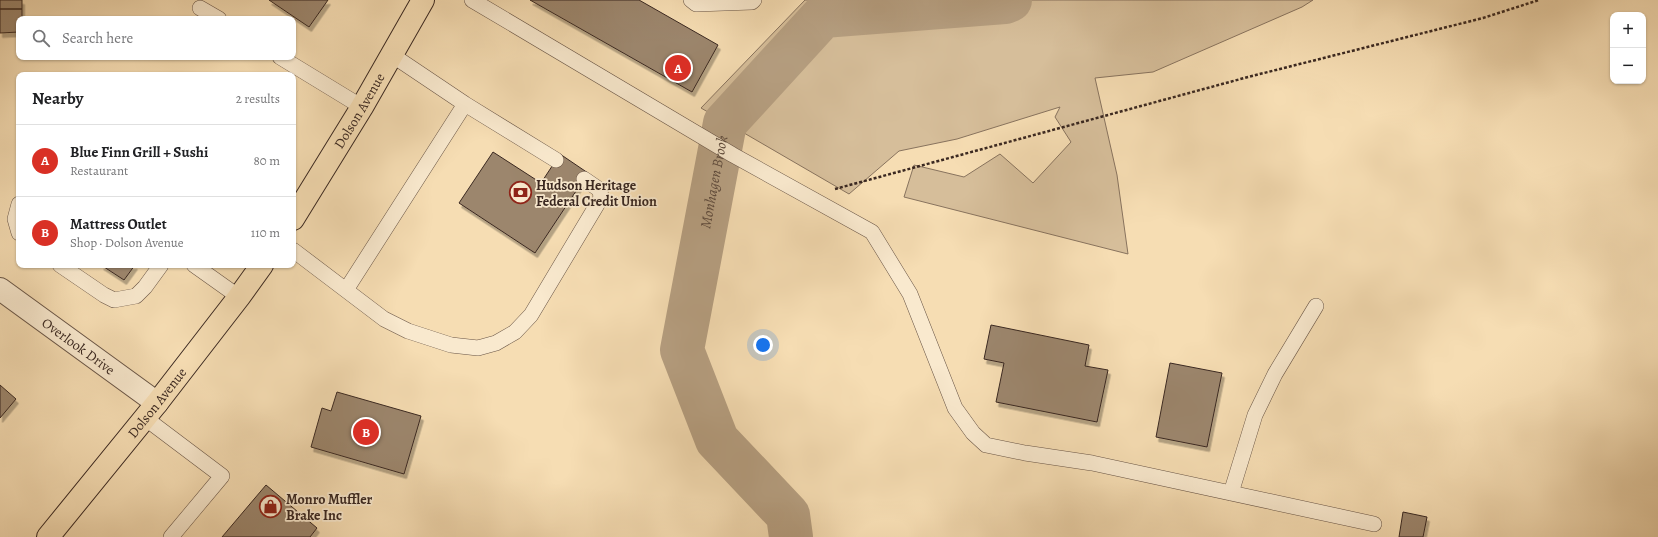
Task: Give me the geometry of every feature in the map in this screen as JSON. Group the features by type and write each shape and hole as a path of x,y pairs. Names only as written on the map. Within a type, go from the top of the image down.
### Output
{"main road":[{"name":"Dolson Avenue","path":"296,214 362,107 423,0"},
{"name":"Dolson Avenue","path":"48,537 151,410 260,268"}],"street":[{"name":"Overlook Drive","path":"0,289 151,410"}],"lane":[{"path":"472,0 733,155 872,232 910,294 955,408 973,433 986,445 1025,453 1092,463 1374,524"},
{"path":"691,0 696,4 752,2 754,0"},
{"path":"200,8 213,16"},
{"path":"392,55 465,104 556,160"},
{"path":"285,60 362,107"},
{"path":"346,290 465,104"},
{"path":"296,252 384,319 408,331 451,345 478,348 496,343 515,332 531,315 601,198 600,190 584,179"},
{"path":"64,268 104,295 114,300 136,296 145,287 159,268"},
{"path":"198,268 239,297"},
{"path":"1231,493 1255,415 1275,374 1316,306"},
{"path":"151,410 222,476 171,537"}],"path":[{"path":"808,196 1248,77 1483,18 1539,0"}],"shaded area":[{"path":"805,0 1313,0 1302,7 1153,72 1095,78 1117,175 1128,254 904,197 914,165 964,177 1000,154 1033,183 1071,142 1055,117 1060,107 957,139 899,151 849,194 701,108"}],"building":[{"path":"0,0 22,0 22,9 0,9"},
{"path":"269,0 328,0 309,27 296,18 296,16 293,16"},
{"path":"530,0 639,0 718,45 692,92"},
{"path":"0,9 22,9 22,16 16,16 16,32 0,33"},
{"name":"Hudson Heritage Federal Credit Union","path":"493,152 541,183 560,154 588,173 535,253 459,203"},
{"path":"106,268 133,268 124,280"},
{"path":"991,325 1089,345 1085,366 1108,370 1097,422 996,402 1004,363 984,359"},
{"path":"1170,363 1222,373 1207,447 1156,437"},
{"path":"0,385 16,399 0,418"},
{"path":"337,392 421,416 404,474 311,447 322,408 331,411"},
{"name":"Monro Muffler Brake Inc","path":"266,485 317,528 310,537 222,537"},
{"path":"1403,512 1427,517 1423,537 1399,537"}],"waterway":[{"name":"Monhagen Brook","path":"791,537 788,515 717,440 682,350 725,123 823,16 1005,2 1010,0"}],"place":[{"name":"Blue Finn Grill + Sushi","path":"678,68"},
{"name":"Hudson Heritage Federal Credit Union","path":"520,193"},
{"name":"Mattress Outlet","path":"366,432"},
{"name":"Monro Muffler Brake Inc","path":"270,507"}]}
